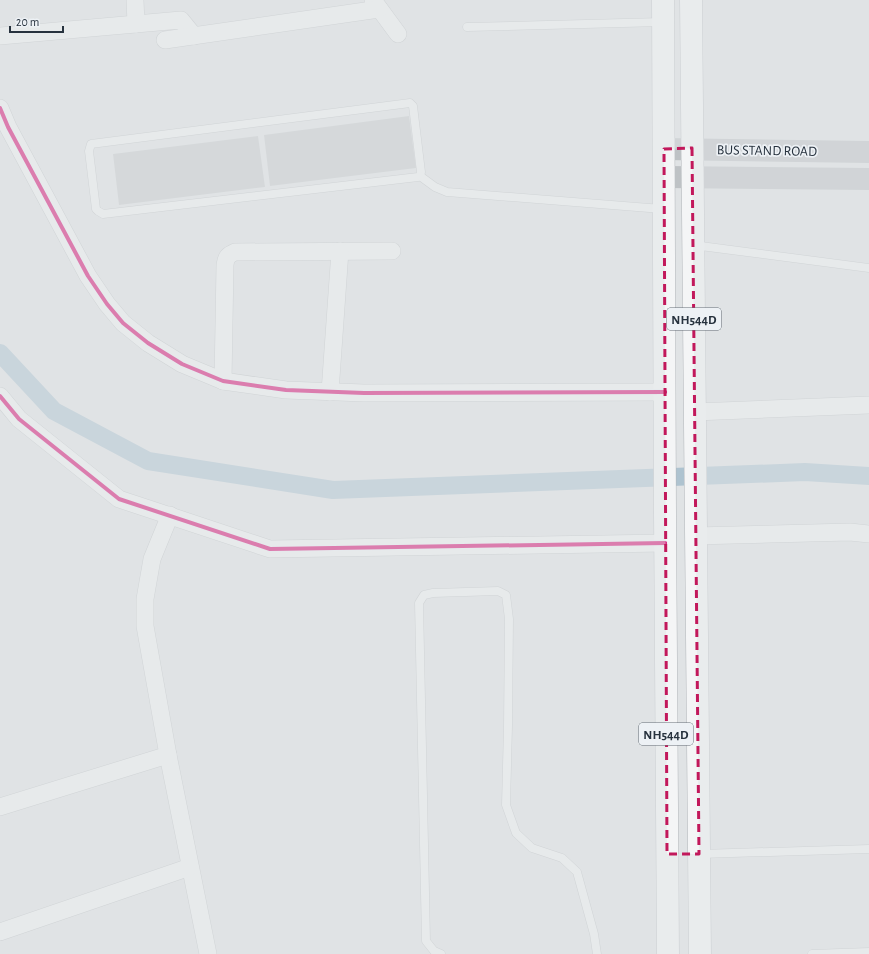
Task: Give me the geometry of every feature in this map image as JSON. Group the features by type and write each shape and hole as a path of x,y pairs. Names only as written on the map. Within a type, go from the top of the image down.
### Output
{"highway":[{"name":"NH544D","path":"663,0 668,954"},
{"name":"NH544D","path":"691,0 700,954"},
{"path":"667,854 699,854"}],"street":[{"path":"135,0 136,24"},
{"path":"165,40 376,4 398,34"},
{"path":"0,36 181,20 194,36"},
{"path":"0,108 8,127 85,269 107,304 123,323 148,343 182,364 224,381 286,390 372,393 665,392"},
{"name":"BUS STAND ROAD","path":"664,149 692,148 869,152"},
{"name":"BUS STAND ROAD","path":"664,177 869,179"},
{"path":"330,392 340,251"},
{"path":"224,381 225,265 226,258 229,254 235,252 392,251"},
{"path":"0,396 19,420 119,498 270,549 665,543"},
{"path":"695,412 869,404"},
{"path":"170,515 152,559 144,599 145,626 168,755 208,954"},
{"path":"695,527 850,532 869,534"},
{"path":"0,807 168,755"},
{"path":"0,932 190,868"}],"lane":[{"path":"467,27 663,22"},
{"path":"420,176 413,106 410,103 93,143 89,147 96,209 98,212 103,214 420,176 435,187 447,192 665,209"},
{"path":"693,245 869,268"},
{"path":"442,954 434,951 426,941 418,603 424,595 433,593 498,591 506,595 509,619 506,805 516,833 532,848 562,858 577,872 594,934 597,954"},
{"path":"699,854 869,849"},
{"path":"812,954 869,952"}],"highlighted area":[{"path":"692,148 699,854 667,854 664,149"}],"building":[{"path":"409,116 416,168 270,186 264,135"},
{"path":"258,136 265,187 119,205 113,154"}],"waterway":[{"path":"0,353 54,411 148,461 333,490 805,472 869,476"}],"cycle path":[{"path":"0,108 8,127 88,276 107,304 123,323 148,343 182,364 223,381 286,390 364,393 665,392"},
{"path":"0,396 19,419 119,499 270,549 665,543"}]}
